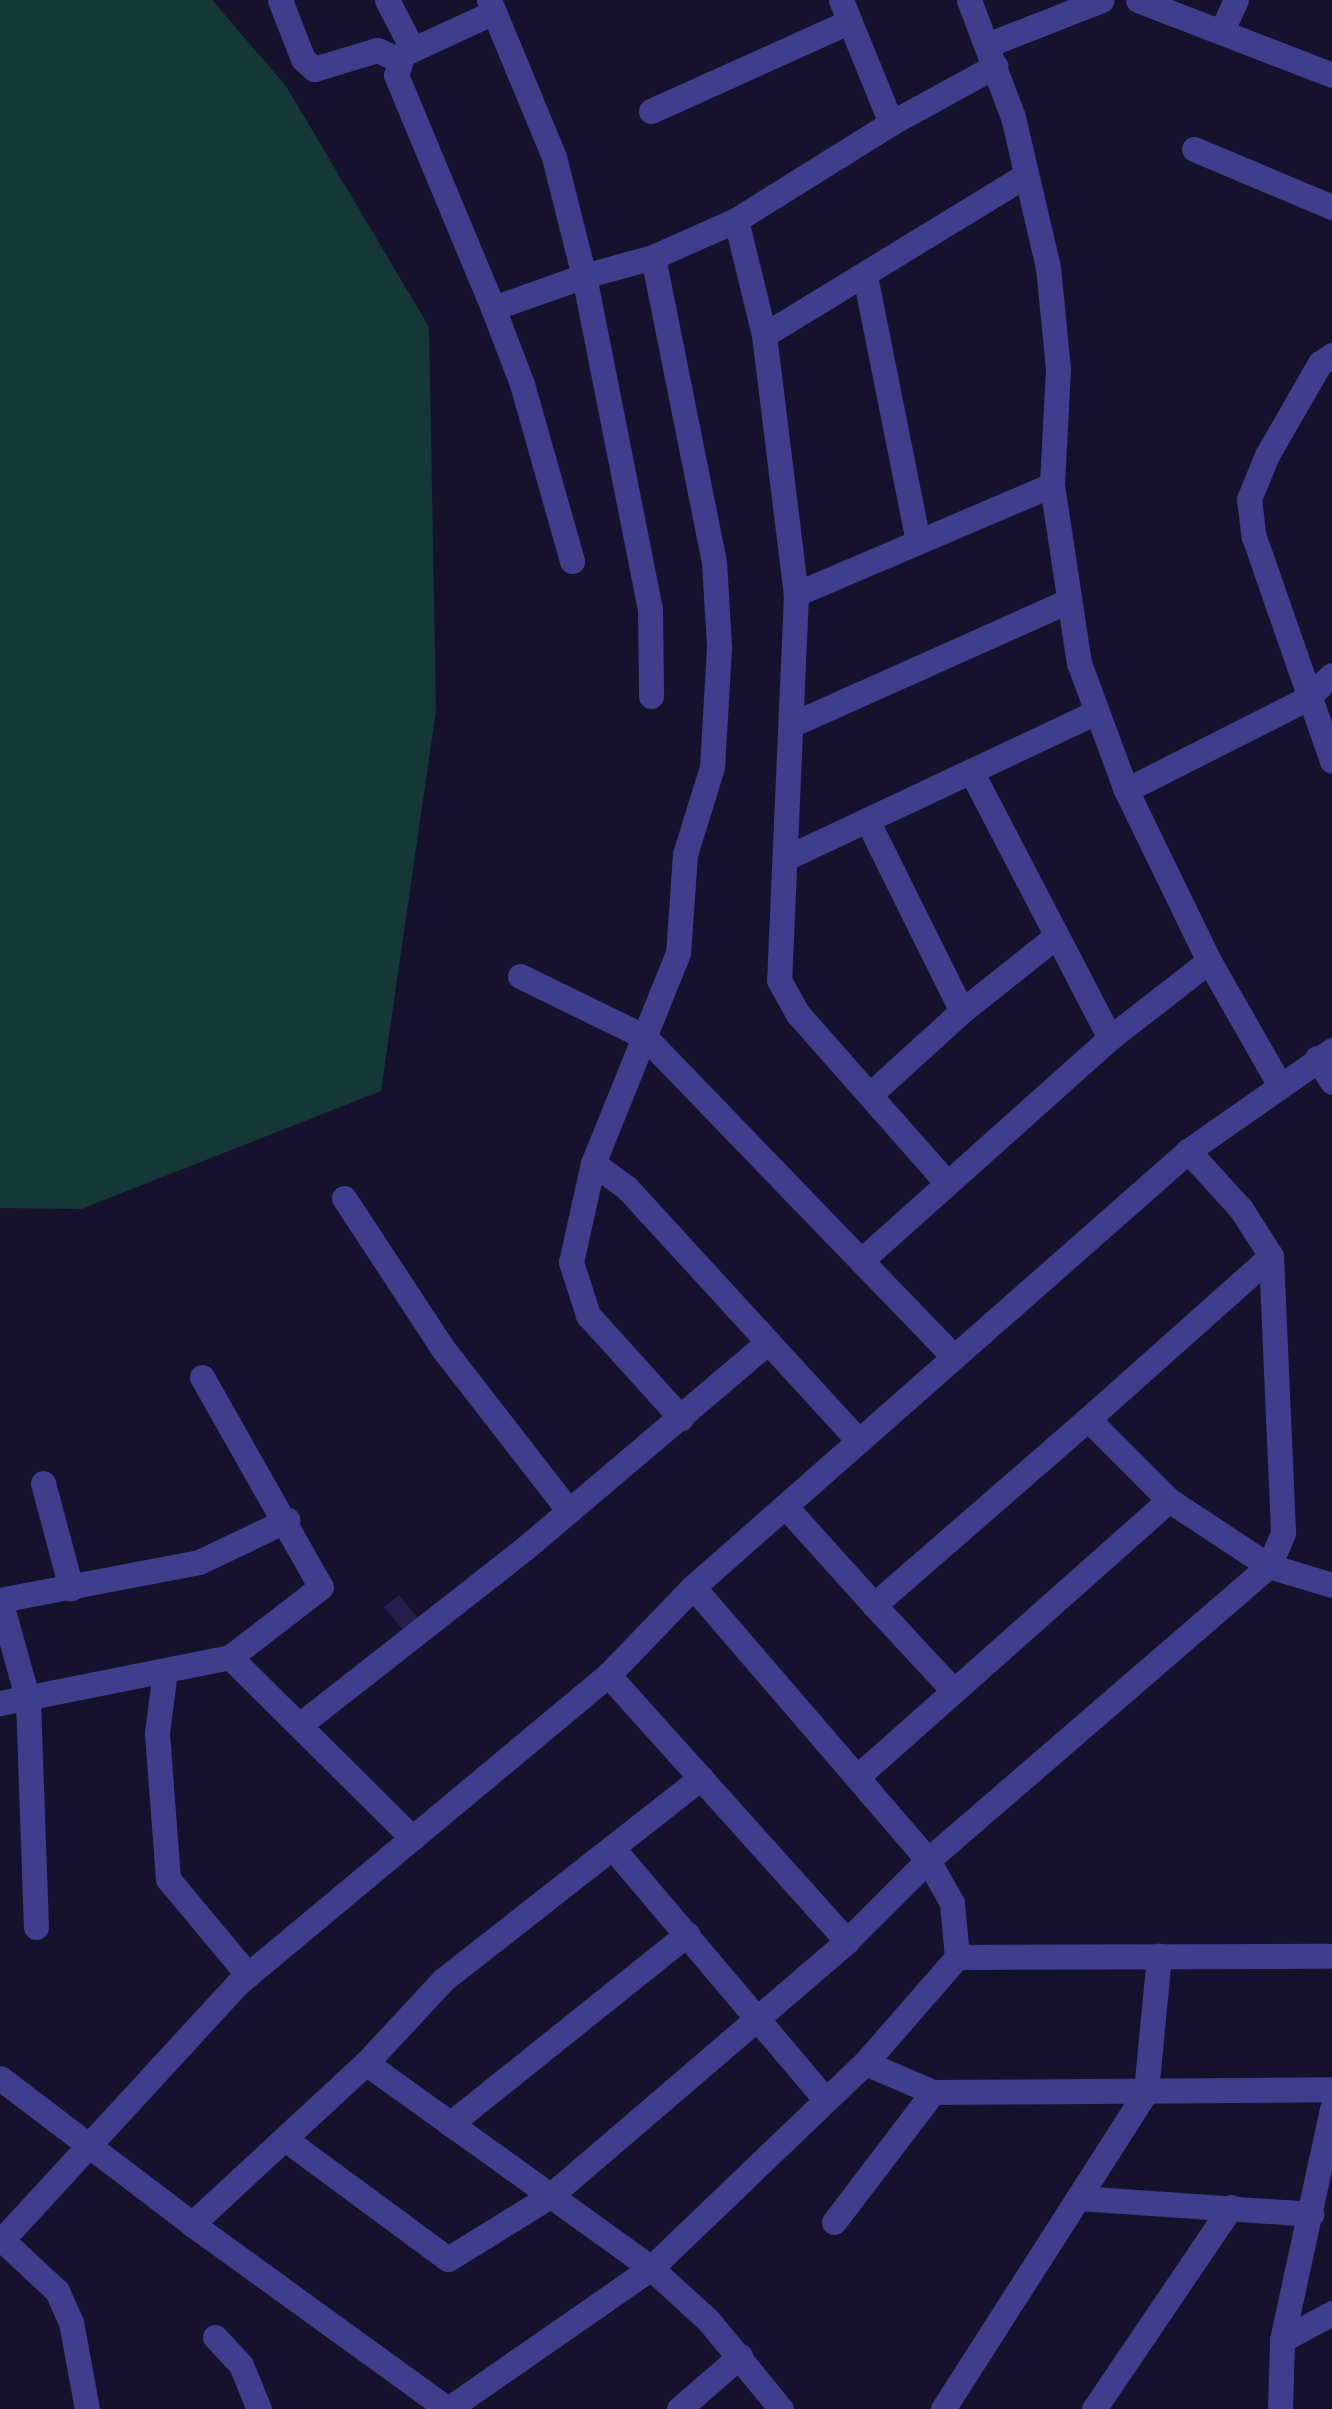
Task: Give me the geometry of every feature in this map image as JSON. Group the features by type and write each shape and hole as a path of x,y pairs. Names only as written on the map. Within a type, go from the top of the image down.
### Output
{"street":[{"path":"280,0 303,59 314,69 377,50 404,54 492,6 554,157 584,276 650,608 650,696"},
{"path":"388,0 404,54 396,75 522,384 572,561"},
{"path":"969,0 991,56 1048,267 1058,369 1052,485 1066,602 1094,713 1126,790 1209,960 1278,1082"},
{"path":"1138,0 1332,75"},
{"path":"1221,32 1236,0"},
{"path":"493,308 653,257 736,220 991,56 1098,3"},
{"path":"651,111 845,10 891,123"},
{"path":"1194,150 1332,207"},
{"path":"764,335 1026,176"},
{"path":"736,220 764,335 796,594 793,724 778,965 784,996 947,1183"},
{"path":"653,257 710,520 719,629 712,768 685,854 678,953 593,1163 573,1231 578,1292 607,1341 681,1418"},
{"path":"865,276 917,537"},
{"path":"1332,355 1320,363 1266,455 1249,499 1254,537 1306,699 1332,760"},
{"path":"796,594 917,537 1052,485"},
{"path":"793,724 1066,602"},
{"path":"1126,790 1306,699 1332,675"},
{"path":"786,858 1094,713"},
{"path":"971,771 1110,1038"},
{"path":"867,820 962,1011"},
{"path":"872,1093 962,1011 1056,937"},
{"path":"864,1258 1110,1038 1209,960"},
{"path":"520,976 645,1038 864,1258 951,1354"},
{"path":"88,2409 71,2322 57,2291 1,2240 248,1975 608,1674 693,1587 951,1354 1188,1151 1278,1082 1324,1054 1332,1082"},
{"path":"284,2139 448,2259 550,2196 847,1940 928,1860 1270,1566 1283,1533 1271,1256 1241,1209 1188,1151"},
{"path":"593,1163 626,1188 859,1441"},
{"path":"344,1198 453,1363 570,1511"},
{"path":"874,1605 1271,1256"},
{"path":"302,1723 570,1511 768,1342"},
{"path":"0,1703 230,1657 322,1587 287,1520 202,1378"},
{"path":"1088,1419 1169,1500 1270,1566 1332,1585"},
{"path":"44,1483 70,1588"},
{"path":"858,1777 1169,1500"},
{"path":"785,1506 954,1691"},
{"path":"36,1927 28,1700 0,1600 199,1562 287,1520"},
{"path":"0,2078 192,2224 452,2408 652,2268 824,2098 865,2063 957,1957 952,1903 928,1860 693,1587"},
{"path":"230,1657 302,1723 412,1838"},
{"path":"165,1671 158,1733 168,1879 248,1975"},
{"path":"608,1674 847,1940"},
{"path":"192,2224 366,2063 443,1980 701,1778"},
{"path":"612,1847 824,2098"},
{"path":"450,2124 687,1934"},
{"path":"943,2409 1146,2091 1159,1956"},
{"path":"957,1957 1332,1956"},
{"path":"366,2063 652,2268 740,2356 781,2409"},
{"path":"865,2063 933,2092 1332,2089"},
{"path":"834,2222 933,2092"},
{"path":"1280,2409 1282,2340 1332,2108"},
{"path":"1078,2198 1311,2214"},
{"path":"1094,2409 1231,2207"},
{"path":"1282,2340 1332,2314"},
{"path":"215,2337 241,2366 259,2409"},
{"path":"679,2409 740,2356"}],"green space":[{"path":"0,0 212,0 286,86 429,327 436,710 381,1091 81,1209 0,1208"}],"building":[{"path":"399,1595 420,1621 405,1633 384,1607"}]}
